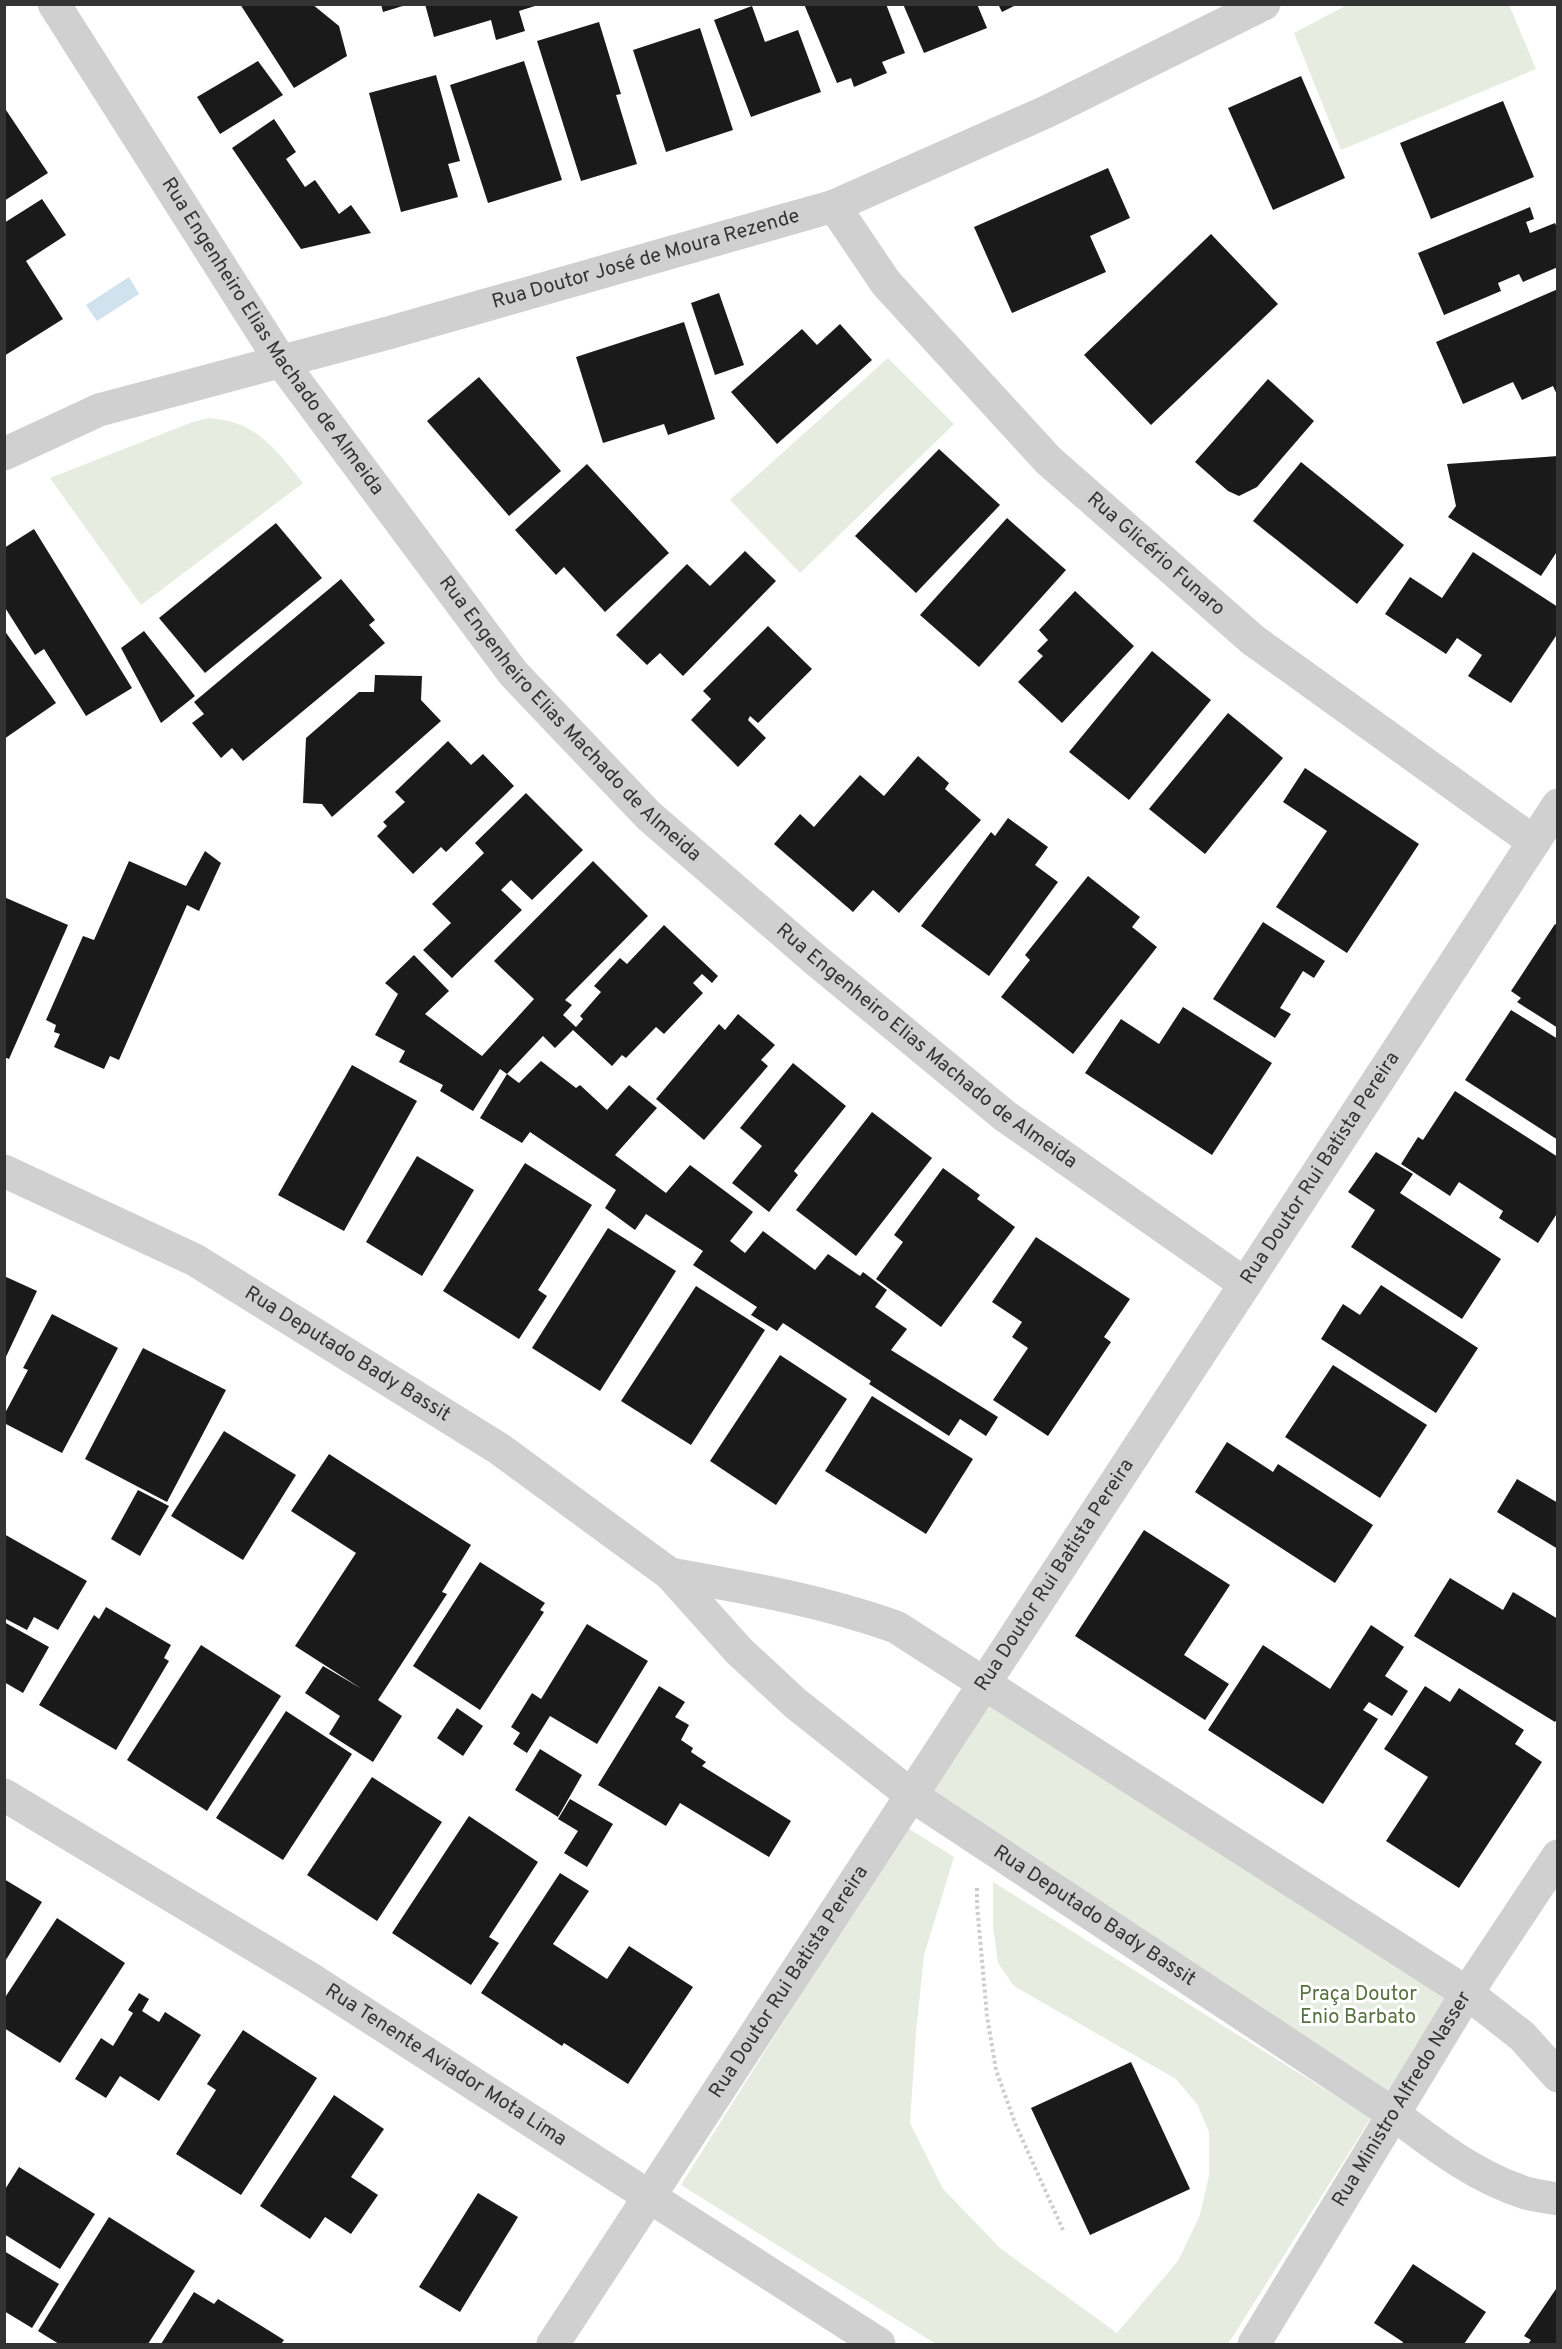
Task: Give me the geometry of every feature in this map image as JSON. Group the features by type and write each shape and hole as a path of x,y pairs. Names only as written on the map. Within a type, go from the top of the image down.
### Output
{"street":[{"name":"Rua Engenheiro Elias Machado de Almeida","path":"54,4 280,360 513,673 649,816 817,961 1005,1116 1245,1284"},
{"name":"Rua Doutor José de Moura Rezende","path":"4,454 99,410 280,360 400,330 834,206 1048,111 1264,4"},
{"name":"Rua Glicério Funaro","path":"834,206 886,283 1048,460 1253,639 1534,842"},
{"name":"Rua Doutor Rui Batista Pereira","path":"553,2344 1557,805"},
{"name":"Rua Deputado Bady Bassit","path":"4,1171 195,1260 498,1448 670,1574 739,1651 795,1703 911,1795 1395,2115 1444,2153 1479,2173 1526,2193 1557,2199"},
{"name":"Rua Deputado Bady Bassit","path":"670,1574 783,1594 846,1609 896,1627 1467,1993 1521,2036 1557,2076"},
{"name":"Rua Tenente Aviador Mota Lima","path":"4,1795 309,1978 879,2344"},
{"name":"Rua Ministro Alfredo Nasser","path":"1254,2344 1467,1993 1557,1856"}],"path":[{"path":"978,1839 976,1905 987,2016 996,2070 1015,2123 1063,2230"}],"green space":[{"path":"1347,5 1509,5 1536,69 1341,150 1294,33"},
{"path":"888,358 954,424 800,573 730,500"},
{"path":"208,418 239,424 252,431 283,458 303,483 141,605 50,478"},
{"name":"Praça Doutor Enio Barbato","path":"985,1682 1467,1993 1395,2115 911,1795"},
{"path":"906,1827 954,1857 924,1955 910,2123 943,2189 1001,2249 1117,2333 1178,2261 1200,2215 1209,2176 1209,2132 1197,2104 1176,2079 1014,1986 998,1963 993,1925 993,1882 1371,2118 1228,2344 936,2344 681,2185"}],"water":[{"path":"129,277 139,294 97,321 86,305"}],"building":[{"path":"240,4 312,4 339,26 347,56 294,88"},
{"path":"381,4 406,4 406,5 383,12"},
{"path":"425,4 538,5 519,11 525,31 496,40 491,20 434,37"},
{"path":"804,4 886,4 905,53 882,62 887,73 854,87 851,78 837,83"},
{"path":"903,4 977,4 987,28 924,53"},
{"path":"998,4 1018,4 1002,12"},
{"path":"752,6 765,42 798,30 821,92 751,117 714,20"},
{"path":"599,22 621,94 616,95 637,164 581,181 537,41"},
{"path":"700,28 733,130 666,152 633,50"},
{"path":"258,61 283,95 220,134 197,97"},
{"path":"524,61 562,180 488,203 450,85"},
{"path":"436,75 460,161 448,164 458,197 401,212 369,93"},
{"path":"1301,76 1345,178 1273,210 1228,108"},
{"path":"1503,101 1534,177 1431,219 1400,143"},
{"path":"4,107 48,173 4,201"},
{"path":"274,119 296,152 286,159 305,187 315,180 339,214 351,205 371,233 301,249 232,148"},
{"path":"1108,168 1130,218 1090,236 1106,272 1012,313 974,227"},
{"path":"42,199 66,235 26,261 63,319 4,356 4,223"},
{"path":"1530,207 1534,219 1526,222 1530,233 1555,223 1558,230 1558,267 1523,282 1519,274 1498,283 1501,291 1444,315 1418,253"},
{"path":"1211,234 1278,304 1151,425 1084,355"},
{"path":"1558,289 1558,397 1553,386 1522,400 1513,382 1463,404 1436,342"},
{"path":"719,293 744,365 715,375 691,303"},
{"path":"684,322 715,419 668,435 664,424 603,443 576,357"},
{"path":"840,324 872,360 777,444 731,392 802,329 817,345"},
{"path":"479,377 561,471 509,516 427,421"},
{"path":"1268,379 1314,421 1257,487 1239,496 1228,491 1195,462"},
{"path":"939,449 1000,505 916,593 855,536"},
{"path":"1558,456 1558,550 1541,576 1448,517 1456,506 1447,464"},
{"path":"1301,462 1404,545 1357,604 1253,521"},
{"path":"587,464 669,553 605,612 564,567 556,575 515,530"},
{"path":"1007,518 1066,570 979,667 920,615"},
{"path":"276,523 322,578 205,673 159,618"},
{"path":"34,529 132,688 86,716 44,649 35,655 4,606 4,548"},
{"path":"745,551 776,581 683,676 660,653 647,665 616,635 687,564 710,586"},
{"path":"1473,552 1558,607 1558,633 1511,703 1468,676 1482,655 1457,638 1446,654 1385,614 1410,577 1442,598"},
{"path":"341,579 375,620 369,625 385,643 243,761 232,748 221,758 192,723 204,714 194,702"},
{"path":"1075,591 1134,646 1062,723 1018,682 1043,656 1037,651 1048,640 1039,630"},
{"path":"768,626 812,669 758,723 750,716 748,720 766,738 738,767 691,720 711,699 703,691"},
{"path":"4,630 56,703 4,739"},
{"path":"144,631 195,696 161,723 121,648"},
{"path":"1152,651 1211,700 1129,800 1069,752"},
{"path":"375,675 422,676 421,700 441,721 332,817 322,804 303,803 306,738 359,692 374,692"},
{"path":"1228,713 1283,758 1205,854 1149,809"},
{"path":"448,741 471,765 483,754 514,786 446,852 441,847 413,874 377,836 387,826 383,822 405,802 395,792"},
{"path":"918,756 949,783 945,789 981,820 899,913 873,890 853,912 774,844 800,814 814,827 860,775 884,796"},
{"path":"1305,768 1419,844 1347,953 1276,907 1327,831 1283,802"},
{"path":"526,793 583,850 532,900 511,880 501,890 522,910 452,978 423,950 451,923 432,904 484,853 475,843"},
{"path":"1008,818 1048,847 1035,865 1058,882 989,976 921,926 991,832 995,836"},
{"path":"205,851 221,863 199,911 187,905 119,1060 110,1056 104,1069 54,1047 60,1034 54,1032 56,1025 46,1020 83,936 94,940 129,861 186,886"},
{"path":"593,861 648,916 565,1000 572,1005 563,1015 576,1027 583,1019 580,1016 601,992 594,986 620,958 627,964 664,925 718,976 712,983 702,974 693,983 703,993 664,1034 656,1027 626,1058 622,1055 612,1066 573,1030 555,1048 543,1036 507,1074 500,1069 473,1111 440,1091 443,1085 399,1062 405,1051 375,1035 398,994 385,983 414,955 449,991 425,1014 482,1056 534,999 494,961"},
{"path":"1088,876 1140,917 1132,927 1157,947 1073,1054 1001,997 1030,960 1025,955"},
{"path":"4,897 68,925 9,1059 4,1057"},
{"path":"1263,922 1325,961 1314,978 1303,971 1280,1008 1291,1014 1275,1038 1213,999"},
{"path":"1555,924 1558,926 1558,1028 1517,1002 1521,998 1511,991"},
{"path":"1183,1007 1272,1063 1212,1155 1085,1073 1121,1019 1159,1044"},
{"path":"1511,1010 1558,1039 1558,1140 1465,1080"},
{"path":"738,1014 775,1045 761,1060 768,1066 704,1140 656,1099 719,1024 725,1030"},
{"path":"541,1061 576,1088 580,1085 607,1110 629,1085 657,1108 615,1155 666,1193 690,1165 753,1212 730,1241 745,1253 763,1231 815,1270 828,1254 860,1276 863,1272 887,1290 875,1307 907,1329 891,1350 998,1417 986,1436 960,1419 949,1436 869,1384 871,1381 783,1323 777,1331 751,1315 757,1307 693,1265 703,1251 646,1214 635,1230 605,1208 616,1190 530,1132 522,1143 480,1118 507,1074 519,1083"},
{"path":"793,1063 846,1106 794,1171 798,1175 769,1212 732,1183 762,1146 740,1128"},
{"path":"352,1065 417,1101 344,1231 278,1195"},
{"path":"1455,1091 1558,1157 1558,1212 1538,1243 1499,1218 1503,1211 1459,1182 1450,1196 1401,1164 1418,1137 1423,1140"},
{"path":"872,1112 932,1158 856,1256 796,1210"},
{"path":"1376,1152 1413,1174 1400,1193 1501,1259 1462,1319 1351,1247 1375,1210 1348,1192"},
{"path":"417,1156 474,1190 422,1276 366,1242"},
{"path":"525,1163 592,1205 538,1290 547,1296 519,1339 443,1291"},
{"path":"943,1168 980,1195 977,1199 1015,1227 941,1327 876,1279 903,1242 894,1235"},
{"path":"608,1228 676,1271 600,1391 532,1348"},
{"path":"1036,1237 1130,1299 1104,1337 1111,1342 1048,1436 993,1400 1028,1348 1012,1337 1022,1322 992,1302"},
{"path":"4,1276 37,1291 4,1361"},
{"path":"1381,1285 1478,1348 1436,1413 1321,1339 1343,1304 1360,1315"},
{"path":"696,1286 765,1330 691,1445 621,1401"},
{"path":"52,1314 118,1348 62,1453 4,1423 4,1415 28,1370 23,1368"},
{"path":"143,1348 226,1390 167,1502 85,1459"},
{"path":"780,1355 847,1399 776,1505 710,1461"},
{"path":"1333,1365 1427,1425 1380,1498 1285,1437"},
{"path":"872,1396 973,1459 926,1534 825,1471"},
{"path":"224,1431 296,1475 243,1560 171,1516"},
{"path":"1227,1442 1273,1472 1278,1464 1373,1525 1335,1583 1195,1492"},
{"path":"329,1454 471,1545 442,1592 447,1594 378,1700 402,1716 373,1762 329,1734 340,1716 305,1693 323,1666 362,1689 295,1646 356,1553 291,1511"},
{"path":"1517,1479 1558,1503 1558,1549 1497,1512"},
{"path":"138,1490 169,1506 140,1556 111,1539"},
{"path":"1144,1530 1230,1585 1184,1655 1229,1684 1205,1720 1075,1636"},
{"path":"4,1534 87,1581 58,1630 34,1617 27,1630 4,1618"},
{"path":"480,1562 545,1603 540,1610 544,1612 480,1710 413,1666"},
{"path":"1450,1578 1503,1610 1513,1592 1558,1619 1558,1718 1555,1722 1414,1636"},
{"path":"106,1607 171,1645 164,1658 169,1661 116,1750 39,1705 94,1615 99,1619"},
{"path":"4,1622 49,1647 23,1693 4,1682"},
{"path":"587,1624 648,1661 597,1744 550,1716 527,1753 513,1744 520,1733 511,1727 532,1693 541,1699"},
{"path":"1371,1625 1404,1647 1385,1676 1408,1691 1392,1716 1369,1702 1363,1710 1378,1719 1323,1804 1208,1730 1263,1645 1330,1689"},
{"path":"201,1645 281,1696 207,1811 127,1760"},
{"path":"659,1686 685,1702 675,1717 689,1725 681,1740 693,1748 691,1752 706,1762 702,1766 791,1821 769,1857 680,1803 666,1826 598,1785"},
{"path":"1425,1686 1450,1702 1459,1688 1524,1730 1515,1744 1542,1762 1459,1888 1386,1841 1428,1777 1384,1749"},
{"path":"457,1708 483,1726 463,1756 437,1738"},
{"path":"286,1711 352,1754 283,1860 216,1818"},
{"path":"540,1749 582,1775 558,1817 515,1790"},
{"path":"372,1777 442,1822 377,1921 307,1875"},
{"path":"570,1799 613,1824 587,1867 564,1853 578,1831 558,1819"},
{"path":"469,1816 538,1862 489,1937 499,1943 471,1985 392,1933"},
{"path":"560,1873 589,1891 553,1944 607,1979 629,1946 693,1987 628,2084 564,2043 562,2046 481,1993"},
{"path":"4,1879 42,1902 4,1963"},
{"path":"57,1918 125,1963 60,2063 4,2028 4,1999"},
{"path":"139,1993 149,1999 142,2011 159,2022 165,2012 201,2035 159,2101 120,2076 106,2098 75,2079 101,2038 113,2046 133,2013 128,2010"},
{"path":"243,2030 317,2078 241,2195 176,2154 216,2090 207,2084"},
{"path":"1131,2062 1190,2189 1090,2235 1031,2108"},
{"path":"334,2095 384,2129 351,2177 378,2195 351,2234 325,2217 310,2239 260,2206"},
{"path":"19,2167 95,2214 60,2269 4,2234 4,2191"},
{"path":"478,2193 518,2217 460,2312 419,2287"},
{"path":"109,2217 195,2271 148,2344 59,2344 38,2331"},
{"path":"4,2251 59,2284 32,2328 4,2311"},
{"path":"1413,2264 1486,2312 1464,2344 1402,2344 1403,2342 1374,2323"},
{"path":"1558,2286 1558,2344 1528,2344 1531,2340 1524,2336"},
{"path":"194,2292 214,2304 218,2299 284,2340 281,2344 161,2344"}]}
